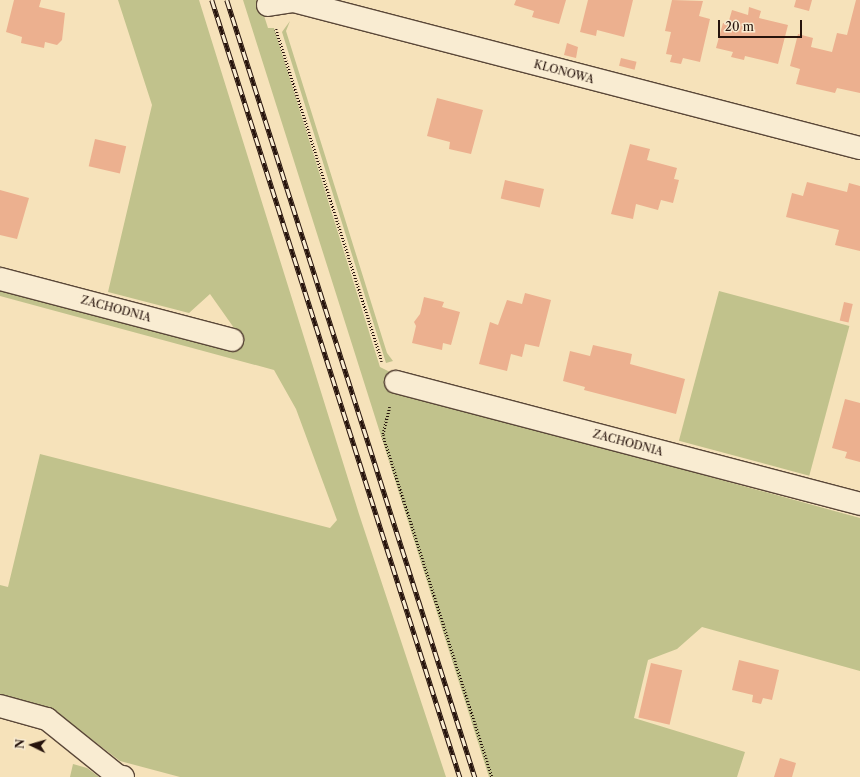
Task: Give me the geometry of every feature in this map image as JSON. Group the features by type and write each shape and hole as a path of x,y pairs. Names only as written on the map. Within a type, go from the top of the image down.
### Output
{"street":[{"name":"KLONOWA","path":"268,5 294,1 860,148"},
{"name":"ZACHODNIA","path":"0,279 232,340"},
{"name":"ZACHODNIA","path":"396,382 860,504"},
{"path":"0,706 47,719 118,776 123,777"}],"path":[{"path":"268,5 383,364 396,382 383,435 492,777"}],"green space":[{"path":"118,0 199,0 359,514 446,777 180,777 120,761 52,709 0,695 0,585 8,587 40,454 330,528 337,520 296,409 274,370 0,296 0,289 187,340 237,350 239,335 210,294 189,313 108,292 152,105"},
{"path":"243,0 259,0 268,28 274,28 380,367 390,372 397,391 860,518 860,671 702,627 677,649 648,660 634,718 745,752 737,777 489,777"},
{"path":"290,21 286,31 387,353 393,361 386,363 282,32"},
{"path":"719,291 849,326 809,476 679,441"},
{"path":"73,764 87,768 99,777 70,777"}],"building":[{"path":"14,0 41,0 39,7 65,13 62,40 57,45 45,42 44,48 21,43 22,37 6,32"},
{"path":"516,0 566,0 559,24 532,17 534,11 514,5"},
{"path":"588,0 633,0 624,37 597,30 596,36 580,32"},
{"path":"672,0 703,1 699,16 710,19 700,62 683,58 681,64 670,62 672,55 666,54 671,32 665,31"},
{"path":"796,0 812,0 809,11 794,7"},
{"path":"856,0 860,0 860,93 837,88 835,93 796,84 800,69 790,66 798,34 813,38 811,47 832,52 837,33 847,35"},
{"path":"749,7 761,11 759,18 788,25 778,64 745,56 744,60 731,57 733,52 716,48 723,23 728,24 732,10 748,15"},
{"path":"567,43 578,47 576,58 564,55"},
{"path":"621,58 637,62 635,70 619,66"},
{"path":"437,98 483,110 471,154 449,149 450,142 427,136"},
{"path":"95,139 126,146 120,173 89,166"},
{"path":"630,144 650,149 647,160 677,168 674,179 679,180 673,203 661,200 658,210 636,204 633,219 611,214"},
{"path":"505,180 544,189 540,208 501,199"},
{"path":"807,182 847,192 849,183 860,186 860,251 835,245 839,230 786,217 792,193 803,196"},
{"path":"0,190 29,198 17,239 0,235"},
{"path":"525,293 551,300 539,347 525,344 522,357 511,354 507,371 479,364 490,322 498,325 507,300 522,304"},
{"path":"424,297 444,302 442,307 460,312 451,345 443,343 442,350 412,343 416,326 414,322 420,314"},
{"path":"844,302 853,304 848,323 840,321"},
{"path":"593,345 632,354 630,364 685,379 676,414 584,390 585,387 563,381 570,351 590,356"},
{"path":"845,399 860,403 860,462 845,458 847,452 832,448"},
{"path":"739,660 779,670 772,700 763,698 761,704 752,702 753,695 732,690"},
{"path":"651,663 682,670 670,725 638,718"},
{"path":"780,758 796,763 792,777 774,777"}],"railway":[{"path":"212,0 460,777"},
{"path":"227,0 475,777"}]}
